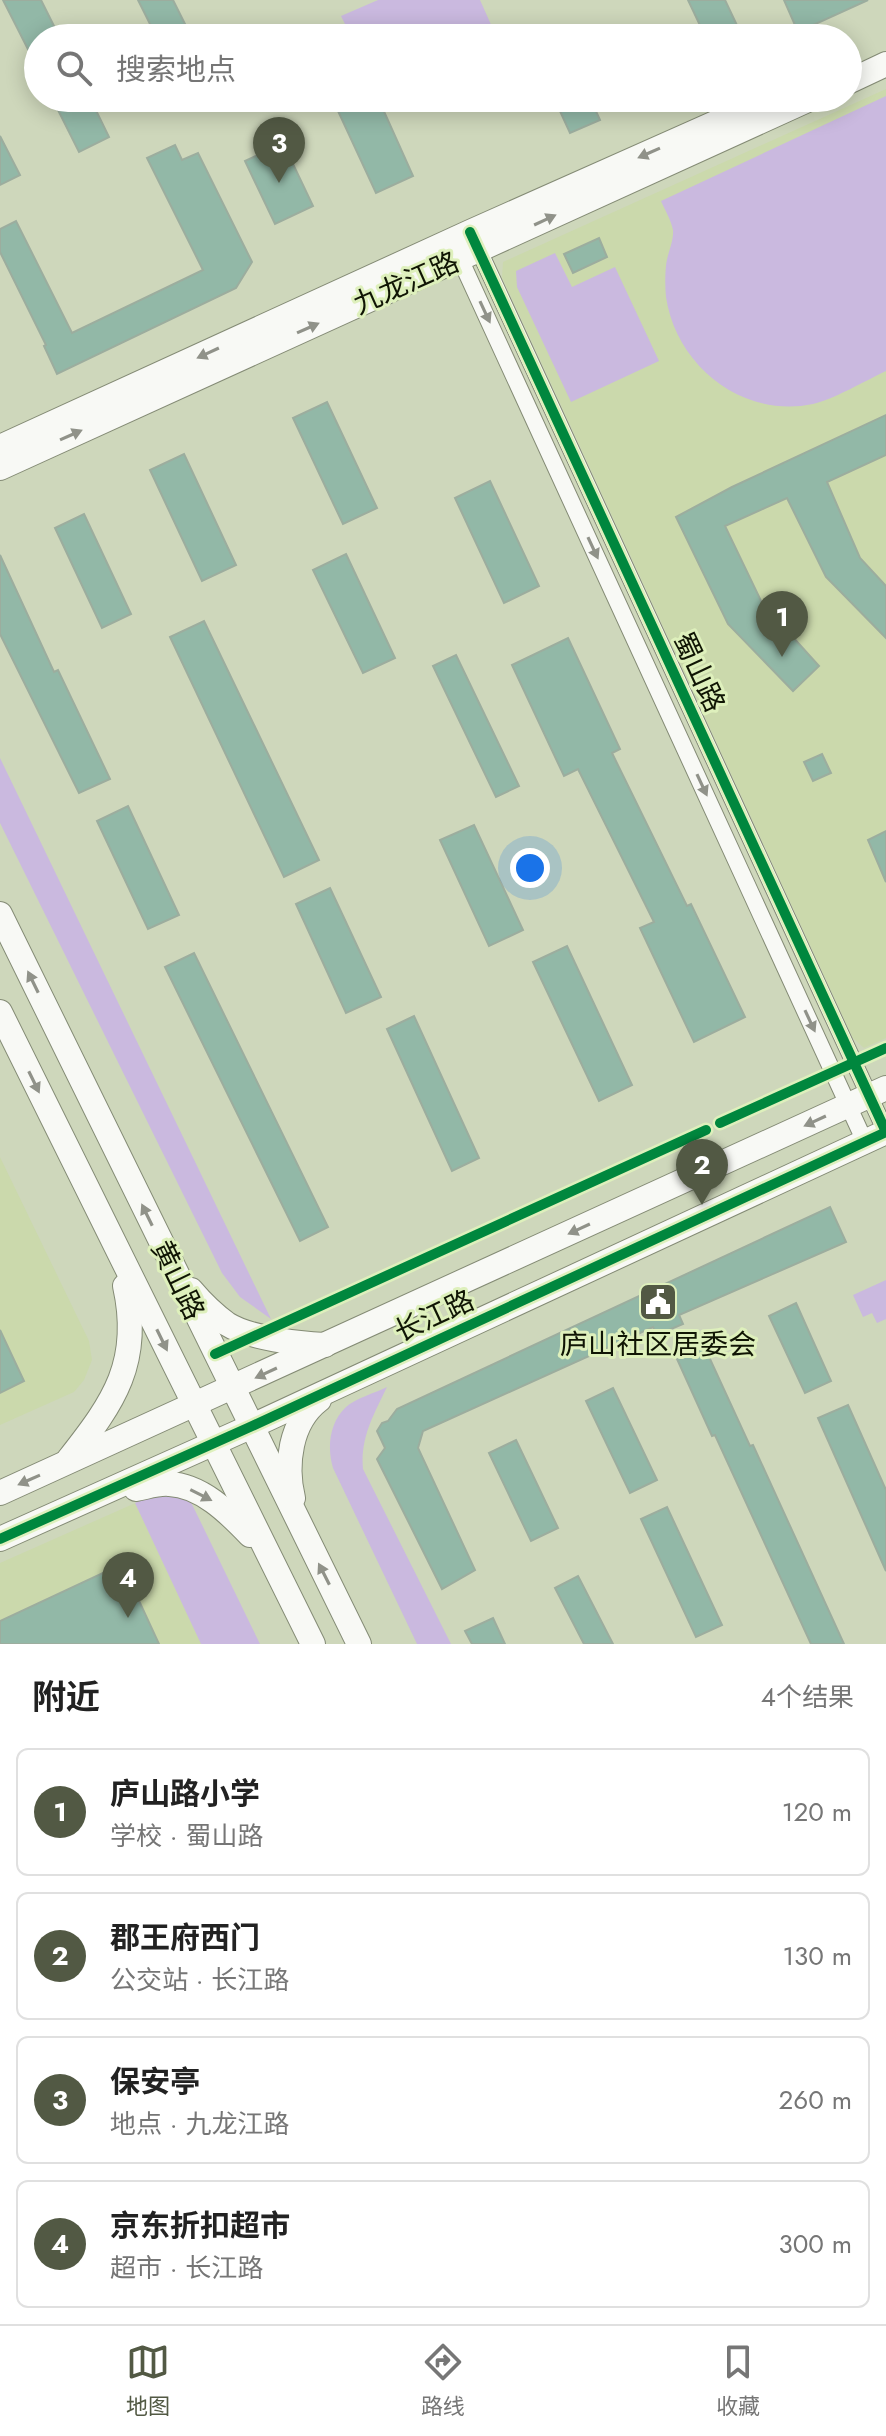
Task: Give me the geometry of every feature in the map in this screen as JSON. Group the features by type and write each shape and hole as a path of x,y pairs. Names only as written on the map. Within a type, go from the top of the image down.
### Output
{"street":[{"path":"862,57 886,46"},
{"path":"862,75 886,64"},
{"name":"九龙江路","path":"0,468 742,112"},
{"name":"九龙江路","path":"0,447 779,112"},
{"name":"蜀山路","path":"466,246 868,1097 879,1135"},
{"name":"黄山路","path":"0,914 359,1644"},
{"name":"黄山路","path":"0,1012 313,1644"},
{"name":"长江路","path":"0,1493 868,1097"},
{"name":"长江路","path":"0,1539 334,1389 879,1135"},
{"path":"65,1464 112,1400 129,1358 131,1311 117,1249"},
{"path":"173,1269 205,1306 230,1326 298,1344 327,1345"},
{"path":"299,1524 289,1485 293,1438 311,1406 334,1389"},
{"path":"98,1495 165,1483 180,1485 213,1502 235,1519 267,1553"}],"shaded area":[{"path":"378,0 480,0 491,24 345,24 341,16"},
{"path":"886,89 886,1038 864,1048 853,1038 502,277 503,262 835,112 862,112 862,100"},
{"path":"886,96 886,371 813,404 787,406 761,403 738,395 698,365 683,345 672,322 665,281 673,230 661,201 852,112 862,112 862,107"},
{"path":"555,253 572,287 615,267 659,361 571,402 517,287 516,271"},
{"path":"0,758 271,1319 240,1297 222,1273 0,823"},
{"path":"0,1157 89,1341 92,1360 84,1380 74,1392 0,1425"},
{"path":"886,1280 886,1319 877,1323 872,1313 863,1317 853,1295"},
{"path":"387,1387 366,1437 363,1469 451,1644 417,1644 333,1468 331,1436 340,1413 355,1401"},
{"path":"158,1493 260,1644 0,1644 0,1563"},
{"path":"158,1493 188,1496 260,1644 201,1644 135,1503"}],"building":[{"path":"3,0 41,0 53,24 24,24 24,41"},
{"path":"138,0 173,0 185,24 150,24"},
{"path":"688,0 725,0 736,24 699,24"},
{"path":"784,0 868,0 816,24 794,24"},
{"path":"59,112 97,112 109,137 79,152"},
{"path":"338,112 384,112 413,176 376,193"},
{"path":"560,112 596,112 600,120 570,133"},
{"path":"0,136 20,175 0,185"},
{"path":"283,143 313,206 275,224 245,161"},
{"path":"175,145 182,160 198,153 252,262 236,288 57,374 0,252 0,229 16,221 72,333 203,270 147,158"},
{"path":"599,238 607,257 573,273 564,254"},
{"path":"327,402 377,508 343,524 293,418"},
{"path":"886,415 886,455 827,482 860,558 886,586 886,638 826,577 787,498 725,526 762,603 819,666 793,691 728,624 676,517 732,487"},
{"path":"184,454 236,565 202,581 150,470"},
{"path":"490,481 539,586 504,603 455,498"},
{"path":"84,514 131,614 102,628 55,528"},
{"path":"346,554 395,658 363,673 313,570"},
{"path":"0,555 54,672 58,670 110,779 79,793 0,634"},
{"path":"204,621 319,860 284,877 170,637"},
{"path":"568,638 620,749 612,753 687,906 691,904 745,1017 694,1042 640,928 654,922 578,769 564,776 512,665"},
{"path":"456,655 519,786 496,797 433,666"},
{"path":"822,754 831,773 813,781 804,762"},
{"path":"128,806 179,915 148,929 97,821"},
{"path":"474,825 523,930 489,946 440,840"},
{"path":"886,831 886,882 868,840"},
{"path":"330,888 381,997 346,1013 296,904"},
{"path":"567,946 632,1085 599,1101 533,962"},
{"path":"194,953 328,1227 300,1241 165,967"},
{"path":"414,1016 479,1158 452,1171 387,1029"},
{"path":"830,1207 846,1242 679,1315 683,1324 657,1335 653,1327 423,1431 418,1448 475,1570 442,1589 377,1459 385,1448 377,1431 382,1423 388,1421 397,1409"},
{"path":"796,1303 831,1381 805,1393 769,1316"},
{"path":"0,1330 24,1381 0,1393"},
{"path":"704,1346 844,1644 811,1644 715,1435 712,1436 677,1359"},
{"path":"613,1388 657,1480 630,1493 586,1401"},
{"path":"848,1405 886,1490 886,1571 818,1418"},
{"path":"516,1440 558,1528 531,1541 489,1453"},
{"path":"667,1507 722,1625 696,1637 641,1519"},
{"path":"122,1564 159,1644 0,1644 0,1621"},
{"path":"578,1576 613,1644 584,1644 555,1588"},
{"path":"493,1618 505,1644 472,1644 465,1631"}],"cycle path":[{"path":"470,232 886,1132"},
{"path":"720,1123 886,1048"},
{"path":"215,1354 706,1130"},
{"path":"0,1539 250,1427 886,1132"}],"place":[{"name":"保安亭","path":"279,183"},
{"name":"庐山路小学","path":"782,657"},
{"name":"郡王府西门","path":"702,1205"},
{"name":"庐山社区居委会","path":"658,1302"},
{"name":"京东折扣超市","path":"128,1618"}]}
